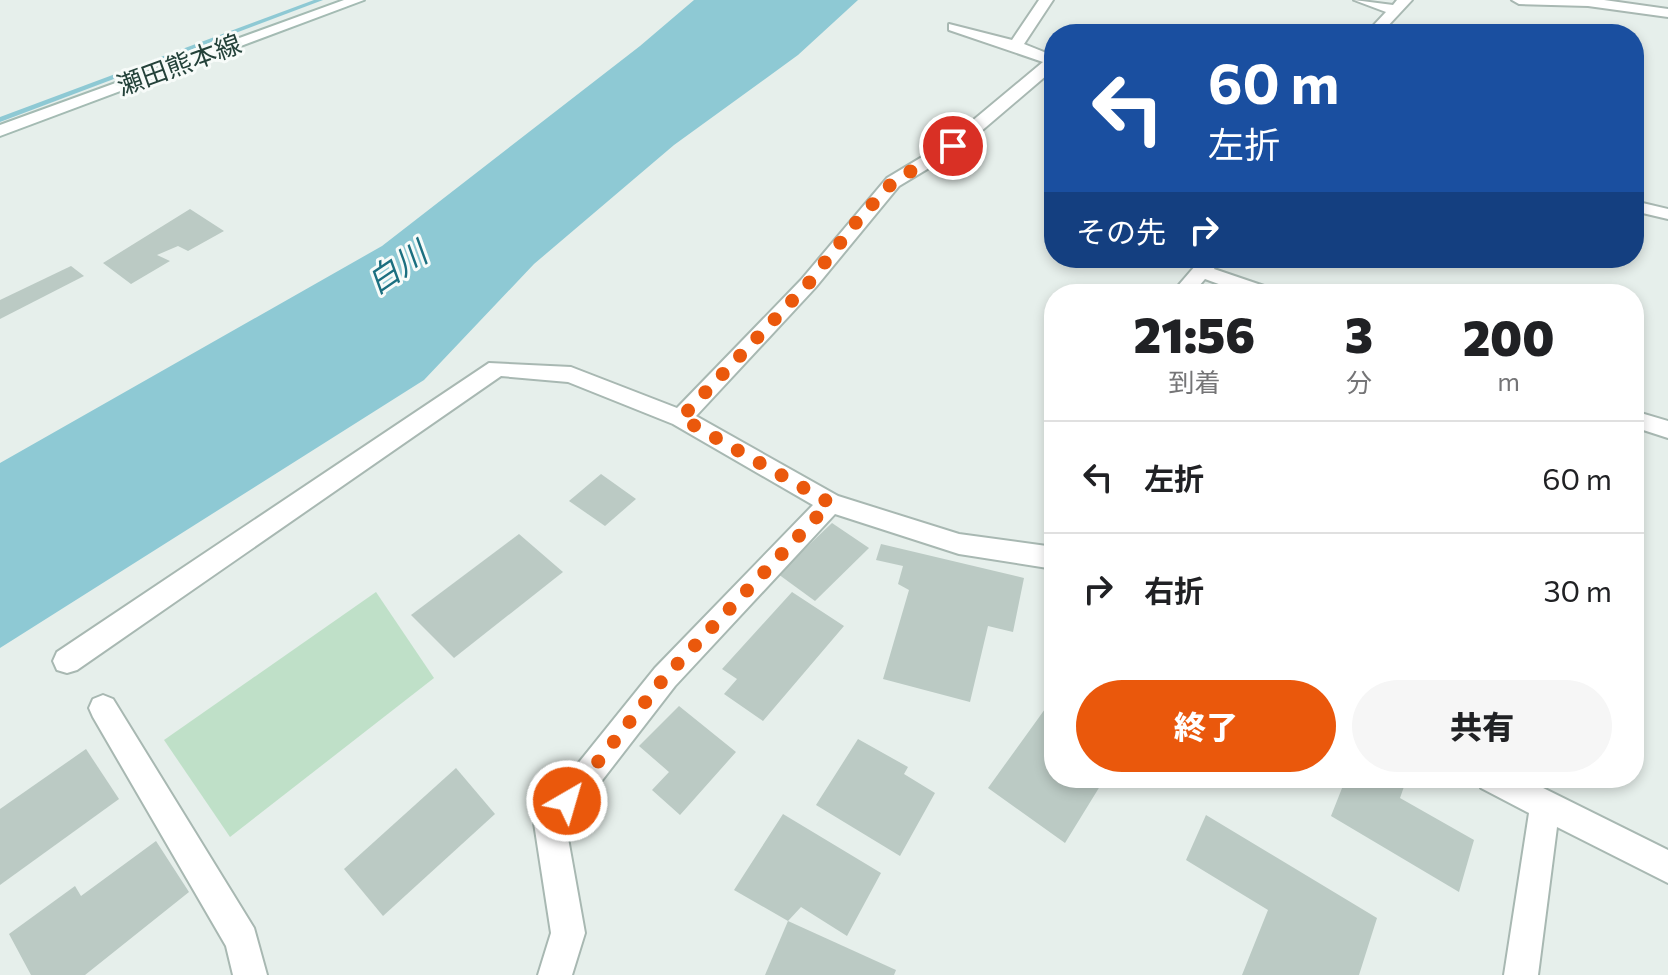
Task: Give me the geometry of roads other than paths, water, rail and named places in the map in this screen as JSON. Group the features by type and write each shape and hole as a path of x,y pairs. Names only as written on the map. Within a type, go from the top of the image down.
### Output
{"street":[{"name":"瀬田熊本線","path":"0,131 357,0"},
{"path":"1015,46 1046,0"},
{"path":"1361,0 1400,5"},
{"path":"1519,0 1588,2 1668,13"},
{"path":"1382,24 1400,5"},
{"path":"954,27 1044,57"},
{"path":"681,418 808,284 858,220 893,182 953,146 1044,69"},
{"path":"1644,208 1668,214"},
{"path":"1189,284 1203,268"},
{"path":"1214,268 1246,284"},
{"path":"67,661 497,368 571,375 681,418 830,503 959,544 1044,557"},
{"path":"1644,422 1668,430"},
{"path":"555,975 568,933 550,823 665,677 830,503"},
{"path":"103,708 242,940 250,975"},
{"path":"1512,788 1668,867"},
{"path":"1521,975 1545,805"}],"water":[{"name":"白川","path":"694,0 858,0 798,55 674,145 534,264 424,380 0,648 0,463 382,246 640,46"}],"waterway":[{"path":"0,120 320,0"}]}
